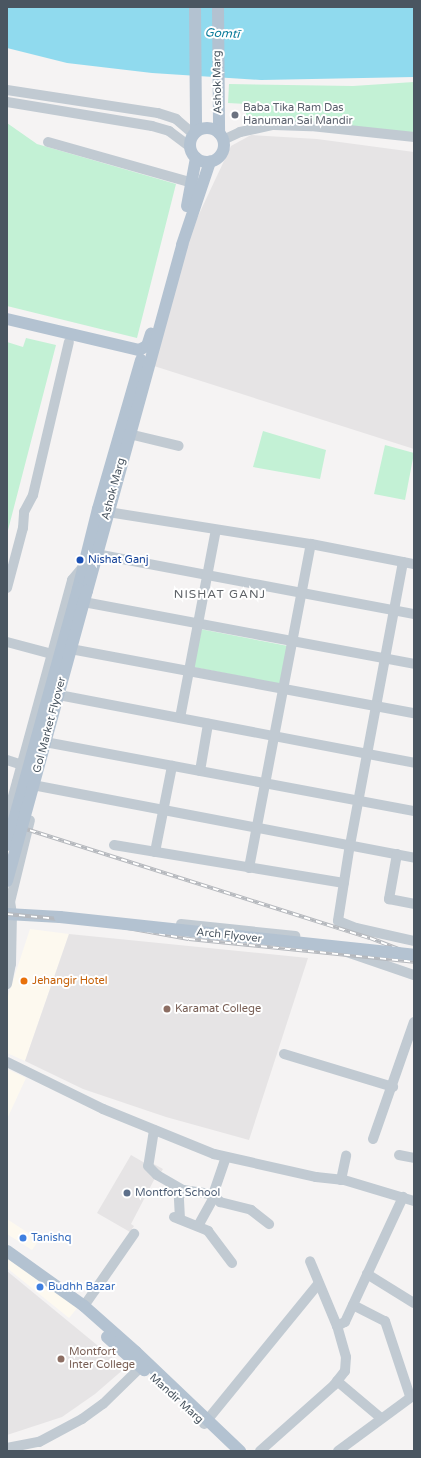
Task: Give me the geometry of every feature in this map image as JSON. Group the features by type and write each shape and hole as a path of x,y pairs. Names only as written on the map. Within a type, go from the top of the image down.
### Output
{"main road":[{"name":"Ashok Marg","path":"194,7 195,128"},
{"name":"Ashok Marg","path":"218,7 219,118 221,136"},
{"path":"7,319 136,350 145,348 149,344 193,183 196,158 190,146 195,128 206,128 221,136 221,154 210,162 196,158"},
{"name":"Ashok Marg","path":"88,567 146,360 210,162"},
{"path":"7,327 146,360"},
{"name":"Ashok Marg","path":"88,567 96,554 108,512 129,434 146,360"},
{"name":"Gol Market Flyover","path":"7,882 85,594 88,567"},
{"name":"Gol Market Flyover","path":"7,846 85,594"},
{"name":"Arch Flyover","path":"9,908 60,917 414,956"},
{"path":"7,1251 84,1306 206,1422 240,1451"},
{"name":"Mandir Marg","path":"7,1259 79,1312 144,1364"},
{"name":"Mandir Marg","path":"206,1422 232,1451"}],"street":[{"path":"7,90 158,113 176,119 195,128"},
{"path":"7,102 152,126 169,131 190,146"},
{"path":"221,136 274,125 311,126 414,137"},
{"path":"48,142 193,183"},
{"path":"7,588 23,528 24,512 34,487 69,342"},
{"path":"129,434 179,446"},
{"path":"108,512 311,544 414,564"},
{"path":"180,718 216,530"},
{"path":"249,868 282,688 311,544"},
{"path":"96,554 414,614"},
{"path":"403,562 350,844 338,921 356,928 414,941"},
{"name":"Ashok Marg","path":"7,984 11,964 9,908 38,787 76,650 85,594 96,581 88,567 72,580 8,815 30,818"},
{"path":"85,594 198,624 414,664"},
{"path":"7,642 52,654"},
{"path":"76,650 414,713"},
{"path":"64,696 414,763"},
{"path":"200,771 208,724"},
{"path":"29,739 414,811"},
{"path":"7,760 22,765"},
{"path":"155,852 172,766"},
{"path":"17,782 350,844 414,858"},
{"path":"7,841 24,844"},
{"path":"114,845 344,883"},
{"path":"397,854 389,899 414,904"},
{"path":"44,915 58,922 78,925 345,952 414,975"},
{"path":"373,1139 393,1087 414,1022"},
{"path":"284,1054 393,1087"},
{"path":"7,1062 90,1103 154,1130 226,1157 341,1180 414,1201"},
{"path":"154,1130 148,1166 157,1175 183,1190 214,1195 220,1202 251,1210 269,1224"},
{"path":"399,1155 414,1158"},
{"path":"341,1180 346,1156"},
{"path":"198,1226 214,1195 226,1157"},
{"path":"183,1190 179,1197 177,1218 208,1231 232,1263"},
{"path":"337,1326 345,1322 403,1198"},
{"path":"84,1306 134,1234"},
{"path":"260,1451 338,1381 345,1371 346,1357 337,1326 318,1284 310,1261"},
{"path":"367,1274 414,1303"},
{"path":"206,1422 318,1284"},
{"path":"343,1450 381,1418 412,1396 385,1321 353,1305"},
{"path":"7,1448 19,1448 39,1442 82,1419 103,1404 144,1364"},
{"path":"338,1381 381,1418"}],"shaded area":[{"path":"251,135 317,139 414,152 414,449 154,366 192,229 231,146"},
{"path":"30,929 69,934 25,1061 7,1053 7,999"},
{"name":"Karamat College","path":"69,934 308,958 249,1140 166,1117 83,1089 25,1061"},
{"path":"7,1069 26,1078 7,1119"},
{"path":"131,1155 150,1166 152,1163 163,1169 157,1179 155,1178 131,1224 134,1226 130,1232 97,1213"},
{"path":"7,1219 39,1240 32,1250 7,1234"},
{"name":"Budhh Bazar","path":"7,1258 78,1307 69,1318 7,1268"},
{"name":"Montfort Inter College","path":"7,1271 125,1368 95,1394 62,1417 7,1435"}],"green space":[{"path":"414,82 414,135 285,121 246,121 246,104 228,103 229,84 353,86"},
{"path":"7,123 37,144 176,184 137,338 7,306"},
{"path":"26,338 56,345 7,534 7,342 23,347"},
{"path":"263,431 326,450 320,479 253,467"},
{"path":"385,445 414,453 405,500 374,494"},
{"path":"200,629 288,646 281,684 193,667"}],"water":[{"name":"Gomtī","path":"7,7 414,7 414,77 261,80 152,73 67,63 7,48"}],"railway":[{"path":"7,823 370,938 414,955"},
{"path":"7,914 100,923 189,939 414,962"}],"place":[{"name":"Baba Tika Ram Das Hanuman Sai Mandir","path":"235,115"},
{"name":"Nishat Ganj","path":"80,560"},
{"name":"Jehangir Hotel","path":"24,981"},
{"name":"Karamat College","path":"167,1009"},
{"name":"Montfort School","path":"127,1193"},
{"name":"Tanishq","path":"23,1238"},
{"name":"Budhh Bazar","path":"40,1287"},
{"name":"Montfort Inter College","path":"61,1359"}],"district":[{"name":"NISHAT GANJ","path":"220,595"}]}
